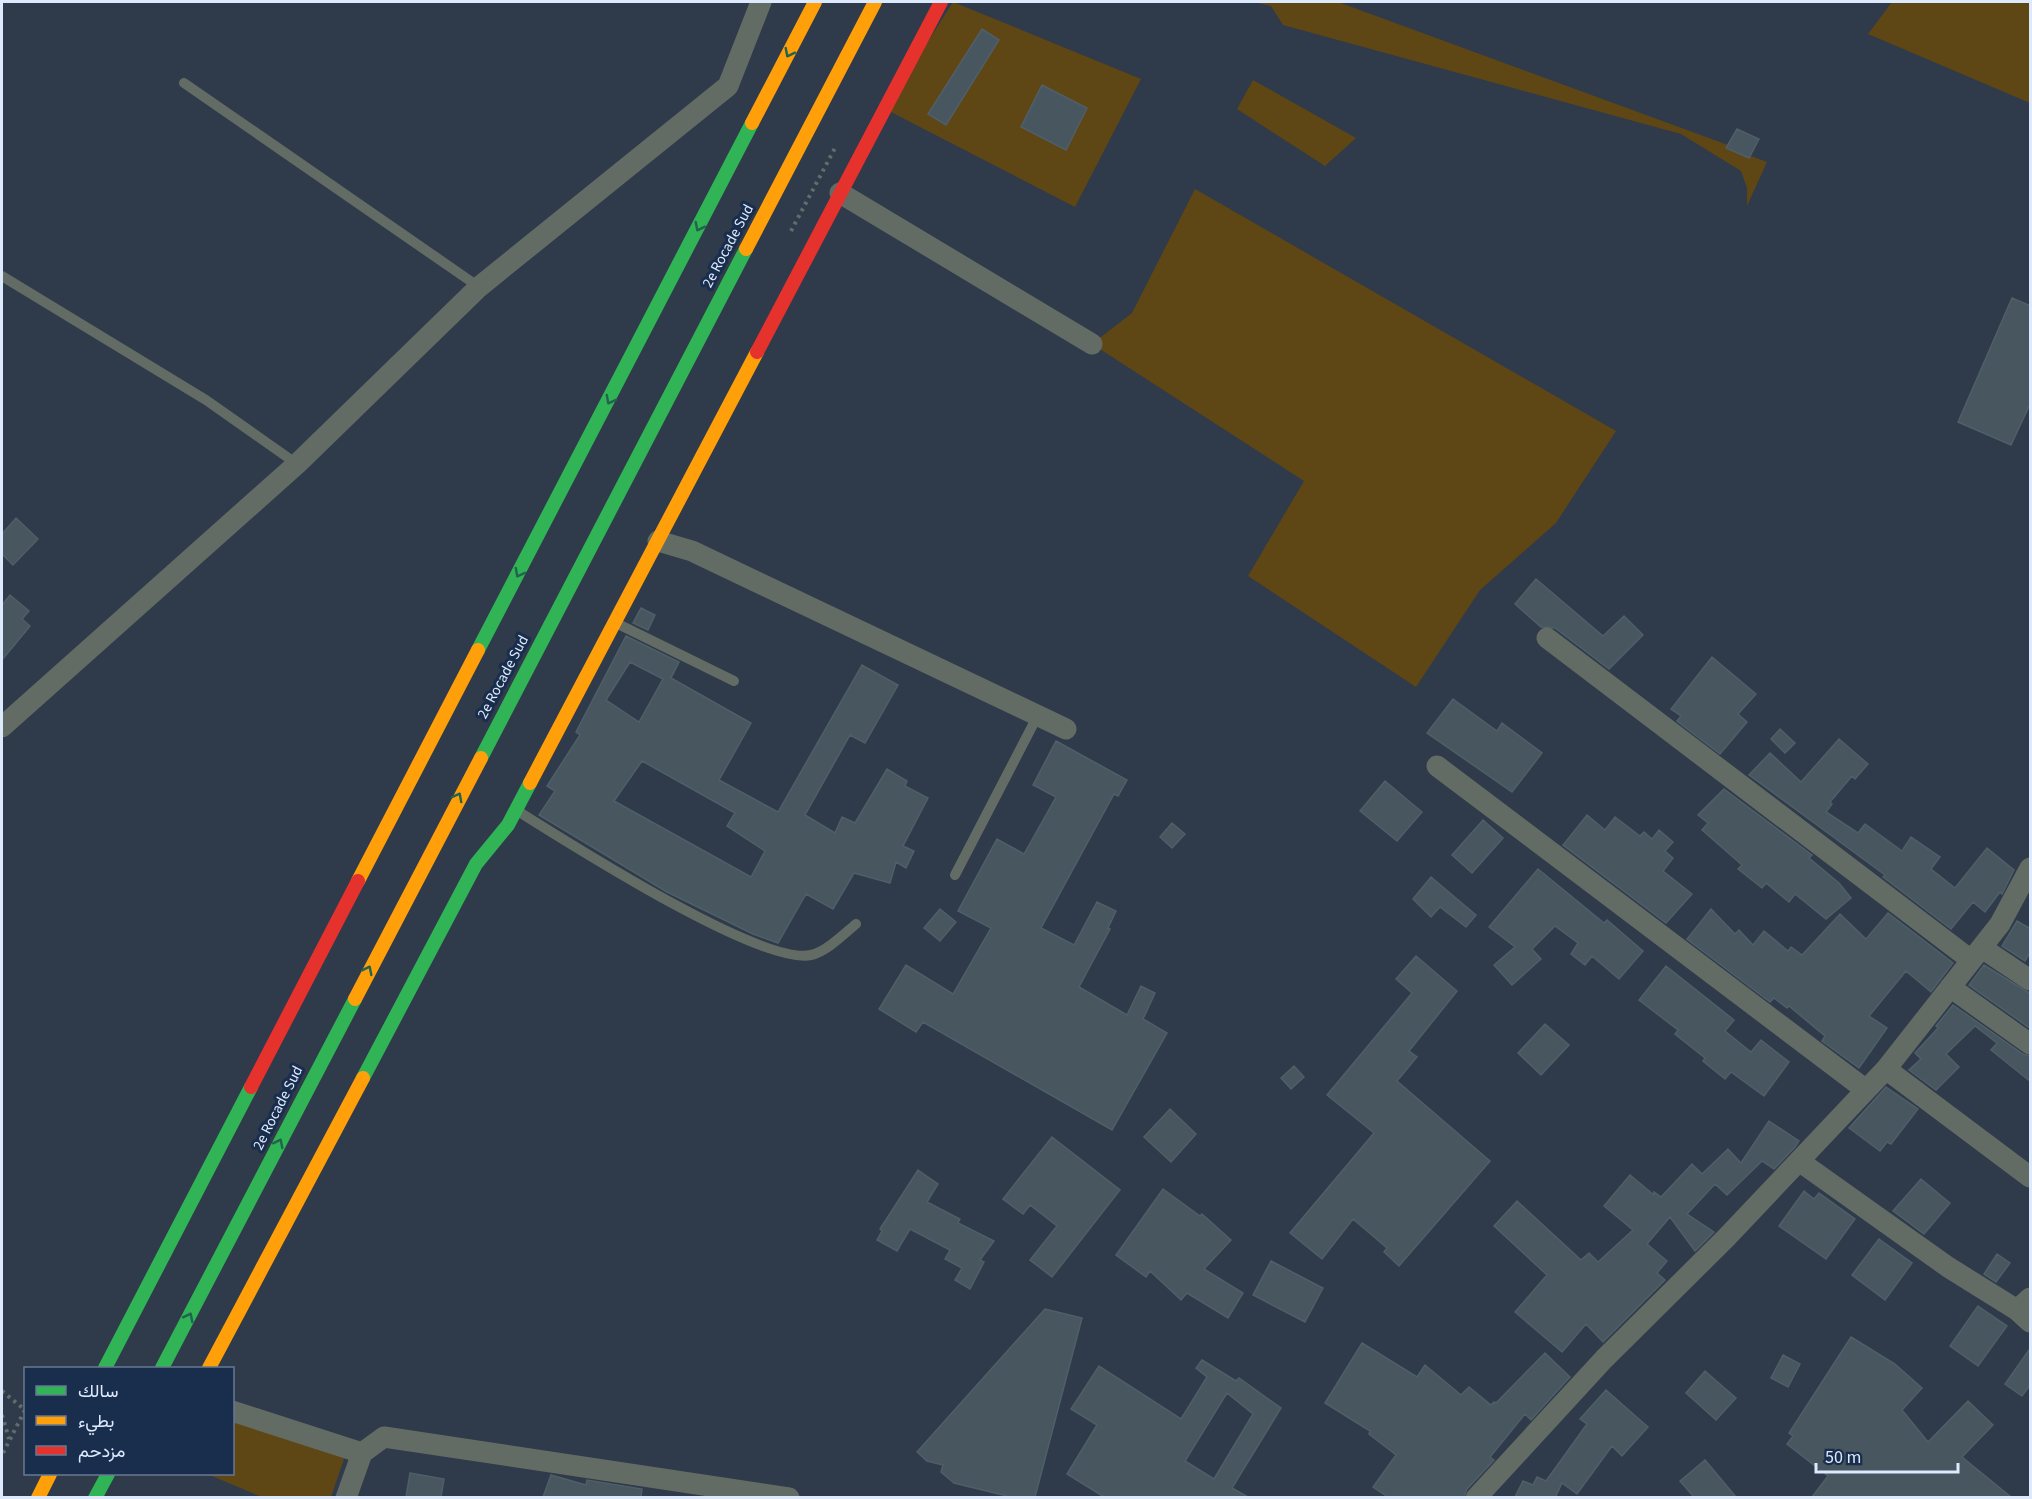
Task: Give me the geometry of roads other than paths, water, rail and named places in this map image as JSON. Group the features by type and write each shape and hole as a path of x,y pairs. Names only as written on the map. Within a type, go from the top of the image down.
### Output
{"main road":[{"path":"106,1367 815,2"},
{"name":"2e Rocade Sud","path":"163,1367 874,2"},
{"path":"210,1367 476,864 508,825 941,2"},
{"path":"38,1497 49,1475"},
{"path":"95,1497 107,1475"}],"street":[{"path":"2,727 297,464 479,287 728,86 761,2"},
{"path":"840,193 1092,344"},
{"path":"658,541 692,551 1066,729"},
{"path":"1547,638 1976,954 2031,980"},
{"path":"1437,766 1866,1090"},
{"path":"1476,1497 1604,1359 1886,1069 2000,924 2031,868"},
{"path":"1950,987 2031,1044"},
{"path":"1886,1069 2031,1177"},
{"path":"1799,1161 1948,1267 2026,1310"},
{"path":"234,1412 362,1453"},
{"path":"346,1497 362,1453 384,1437 789,1497"}],"lane":[{"path":"184,83 479,287"},
{"path":"2,276 206,400 297,464"},
{"path":"613,622 735,681"},
{"path":"955,875 1038,715"},
{"path":"516,810 615,871 701,917 758,944 800,956 813,955 856,924"}]}
